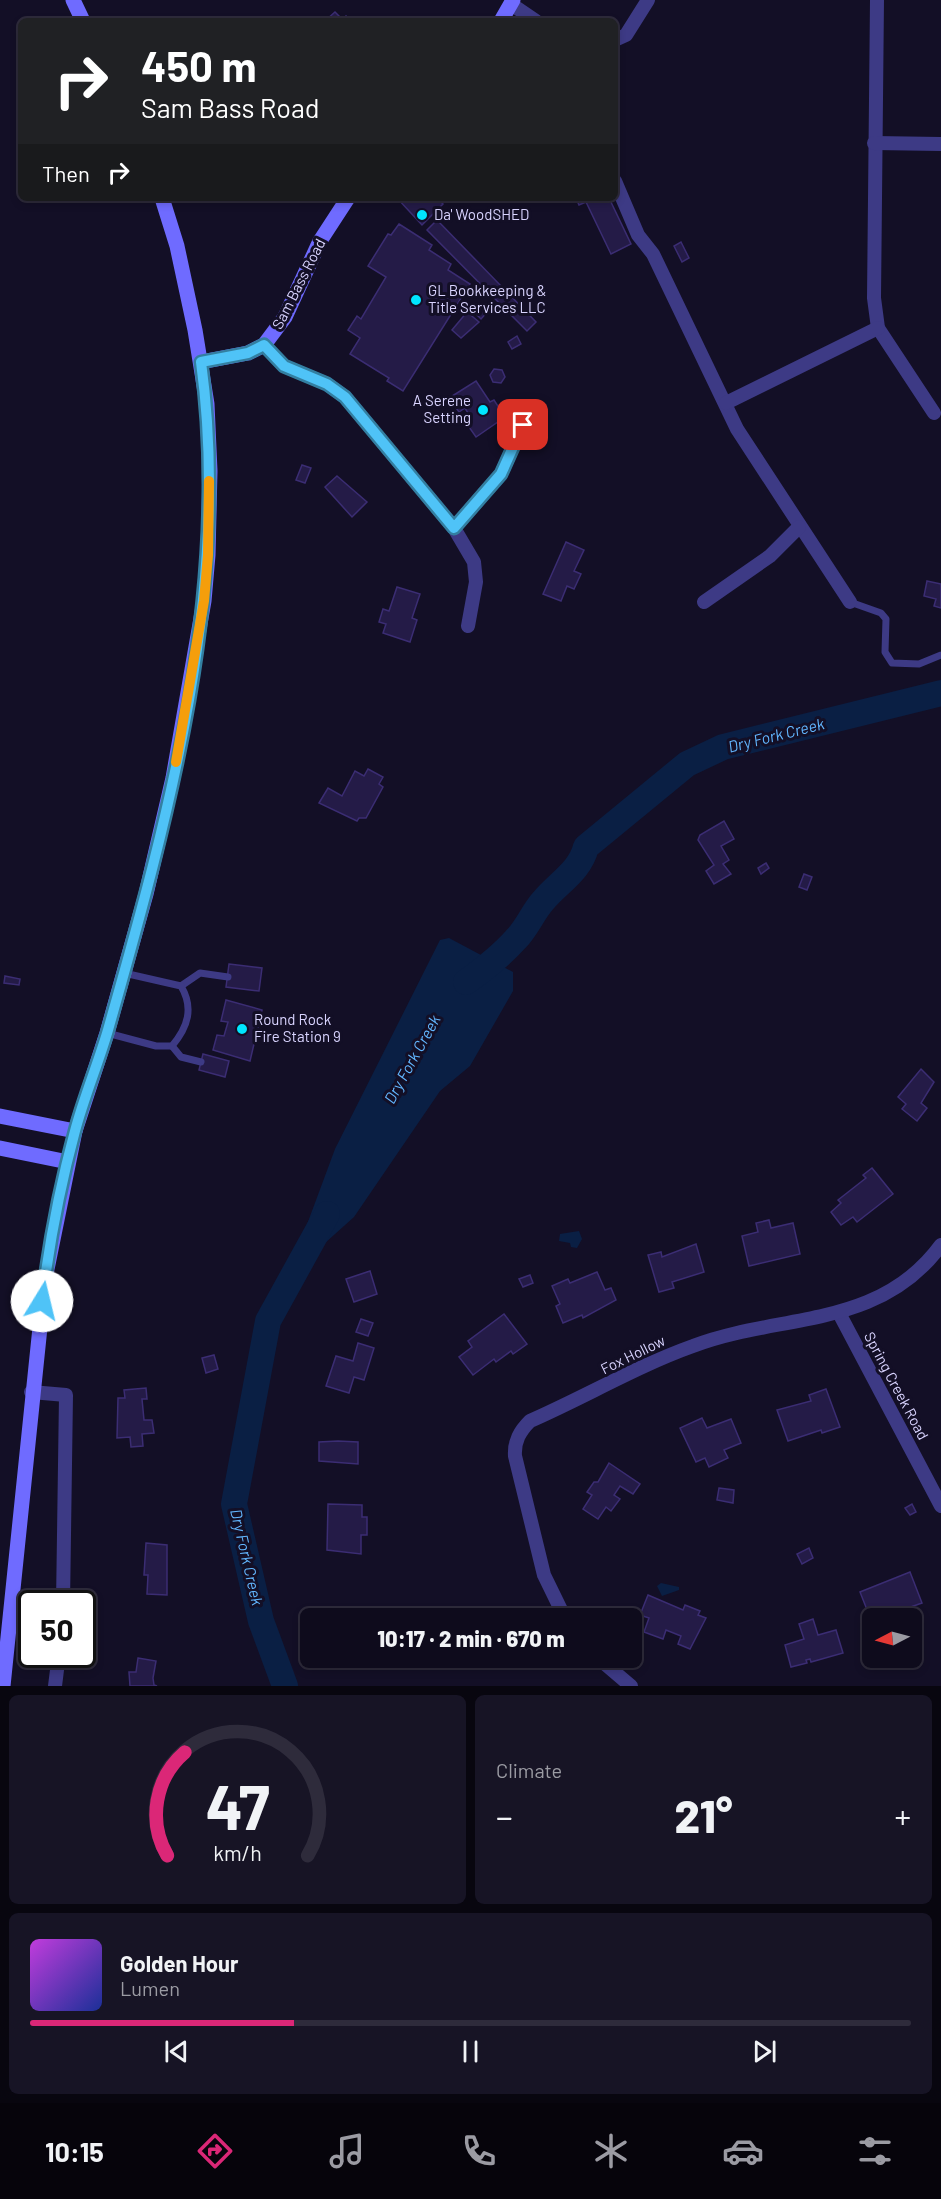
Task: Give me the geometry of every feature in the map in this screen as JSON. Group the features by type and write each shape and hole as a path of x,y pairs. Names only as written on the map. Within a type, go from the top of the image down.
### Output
{"main road":[{"path":"73,0 82,18"},
{"path":"503,18 512,2"},
{"path":"3,1686 45,1279 75,1131 124,973 173,778 204,601 208,555 210,471 207,404 201,362 177,246 163,201"},
{"name":"Sam Bass Road","path":"201,362 248,353 264,345 285,317 320,241 346,201"},
{"path":"0,1116 75,1131"},
{"path":"0,1148 68,1162"}],"street":[{"path":"618,39 626,35 648,0"},
{"path":"877,0 874,298 878,328 934,413"},
{"path":"512,2 532,18"},
{"path":"874,143 941,144"},
{"path":"618,188 638,234 652,254 737,429 850,602"},
{"path":"726,403 878,328"},
{"path":"264,345 284,366 327,384 345,397 454,528 476,569 468,626"},
{"path":"454,528 501,474 523,425"},
{"path":"704,602 770,556 800,526"},
{"name":"Fox Hollow","path":"560,1608 544,1575 515,1456 517,1439 522,1429 530,1421 695,1345 726,1336 839,1313 892,1290 930,1261 941,1245"},
{"name":"Spring Creek Road","path":"839,1313 941,1506"},
{"path":"32,1392 66,1395 63,1590"},
{"path":"55,1686 57,1668"},
{"path":"610,1668 631,1686"}],"lane":[{"path":"850,602 881,613 886,619 885,652 892,663 919,664 941,655"},
{"path":"124,973 181,986 200,973 228,977"},
{"path":"107,1033 156,1046 172,1046 183,1034 189,1017 187,997 181,986"},
{"path":"172,1046 181,1057 201,1062"}],"water":[{"path":"449,938 513,972 513,991 470,1066 440,1091 354,1217 325,1243 299,1246 335,1149 440,940"},
{"path":"579,1231 582,1239 577,1248 571,1247 570,1243 559,1241 560,1234"},
{"path":"661,1583 679,1587 679,1590 662,1596 657,1586"}],"building":[{"path":"335,12 341,18 328,18"},
{"name":"Da' WoodSHED","path":"400,201 440,201 443,204 422,225"},
{"path":"577,201 610,201 631,244 611,254 586,202 579,205"},
{"path":"437,220 536,322 527,331 427,230"},
{"name":"GL Bookkeeping & Title Services LLC","path":"399,224 432,245 429,250 451,264 448,270 470,284 403,391 387,381 389,378 350,354 360,338 348,330 357,316 361,319 386,277 368,266 388,234 391,235"},
{"path":"681,242 689,258 682,262 674,246"},
{"path":"483,304 489,310 481,319 475,313"},
{"path":"467,312 479,322 461,338 452,330"},
{"path":"517,336 521,344 512,349 508,342"},
{"path":"494,369 502,370 505,377 501,383 493,382 490,375"},
{"name":"A Serene Setting","path":"476,381 490,402 494,400 505,417 476,437 462,417 468,413 465,408 459,412 449,398"},
{"path":"302,465 311,468 305,483 296,480"},
{"path":"337,476 367,502 352,517 325,487"},
{"path":"566,542 584,550 574,571 581,574 574,589 567,586 561,601 543,594"},
{"path":"927,581 941,584 941,608 934,606 936,599 924,596"},
{"path":"397,587 420,594 412,618 417,620 410,642 383,633 386,624 379,622 383,609 389,611"},
{"path":"368,769 383,777 379,784 383,787 366,818 359,818 357,821 319,803 328,788 342,796 355,771 364,776"},
{"path":"724,821 734,839 721,846 729,860 723,864 731,874 714,884 706,871 714,865 698,840 700,835"},
{"path":"766,863 769,868 761,874 758,868"},
{"path":"804,874 812,877 807,890 799,887"},
{"path":"229,964 262,968 259,991 226,987"},
{"path":"5,976 20,979 19,985 4,983"},
{"name":"Round Rock Fire Station 9","path":"226,1000 262,1010 250,1061 213,1050 217,1035 224,1036 228,1022 221,1021"},
{"path":"203,1054 229,1061 225,1077 199,1070"},
{"path":"921,1069 934,1082 921,1103 927,1108 917,1121 902,1109 906,1104 898,1097"},
{"path":"872,1168 893,1194 857,1222 853,1217 841,1225 831,1212 841,1203 838,1200 866,1178 863,1175"},
{"path":"769,1220 771,1228 793,1223 800,1254 749,1266 742,1236 758,1232 756,1223"},
{"path":"696,1244 704,1272 672,1282 674,1288 659,1292 648,1255 661,1252 662,1257"},
{"path":"370,1271 377,1294 354,1302 346,1279"},
{"path":"597,1272 605,1290 611,1288 616,1300 583,1318 582,1315 563,1323 556,1306 560,1304 552,1286 568,1279 570,1283"},
{"path":"530,1275 533,1283 523,1287 519,1279"},
{"path":"504,1314 527,1344 513,1354 511,1351 496,1362 494,1359 473,1375 459,1357 472,1347 468,1341"},
{"path":"361,1319 373,1323 368,1336 356,1332"},
{"path":"358,1343 374,1348 364,1380 354,1377 349,1393 326,1386 336,1356 353,1361"},
{"path":"214,1355 218,1369 206,1373 202,1358"},
{"path":"146,1388 147,1399 142,1399 144,1420 152,1420 154,1433 142,1434 143,1446 131,1447 130,1437 117,1438 118,1398 125,1398 124,1390"},
{"path":"826,1389 840,1427 822,1433 821,1430 788,1441 777,1410 811,1401 809,1395"},
{"path":"702,1418 707,1428 731,1419 741,1443 724,1450 728,1458 709,1467 705,1458 696,1462 680,1428"},
{"path":"319,1442 358,1442 358,1464 319,1461"},
{"path":"609,1463 640,1484 633,1494 620,1486 614,1495 620,1499 611,1511 606,1507 598,1519 583,1509 592,1495 587,1492 594,1482 598,1482"},
{"path":"719,1488 734,1490 733,1503 717,1500"},
{"path":"328,1504 362,1505 362,1517 367,1517 367,1535 361,1535 361,1554 327,1550"},
{"path":"912,1504 916,1512 910,1515 905,1508"},
{"path":"146,1543 167,1545 167,1595 147,1594 148,1575 144,1575"},
{"path":"809,1548 813,1558 802,1564 797,1554"},
{"path":"910,1572 922,1603 908,1608 866,1608 860,1592"},
{"path":"648,1595 683,1610 685,1605 700,1611 698,1615 706,1618 690,1649 678,1644 681,1636 666,1630 663,1639 644,1632 649,1618 642,1616"},
{"path":"813,1619 818,1635 836,1630 843,1653 811,1662 810,1659 806,1660 807,1663 791,1667 785,1645 804,1639 799,1624"},
{"path":"138,1658 156,1661 153,1678 154,1685 157,1686 130,1686 129,1672 136,1672"}],"waterway":[{"name":"Dry Fork Creek","path":"466,982 498,957 520,935 543,901 574,870 586,847 687,764 723,747 941,693"},
{"name":"Dry Fork Creek","path":"285,1686 261,1621 234,1504 268,1321 327,1214"}],"slow traffic":[{"path":"176,762 204,601 208,555 209,481"}],"place":[{"name":"Da' WoodSHED","path":"422,215"},
{"name":"GL Bookkeeping & Title Services LLC","path":"416,300"},
{"name":"A Serene Setting","path":"483,410"},
{"name":"Round Rock Fire Station 9","path":"242,1029"}],"route":[{"path":"42,1301 75,1131 107,1033 146,894 184,722 204,601 208,555 210,471 207,404 201,362 248,353 264,345 284,366 327,384 345,397 372,427 454,528 501,474 523,425"}]}
